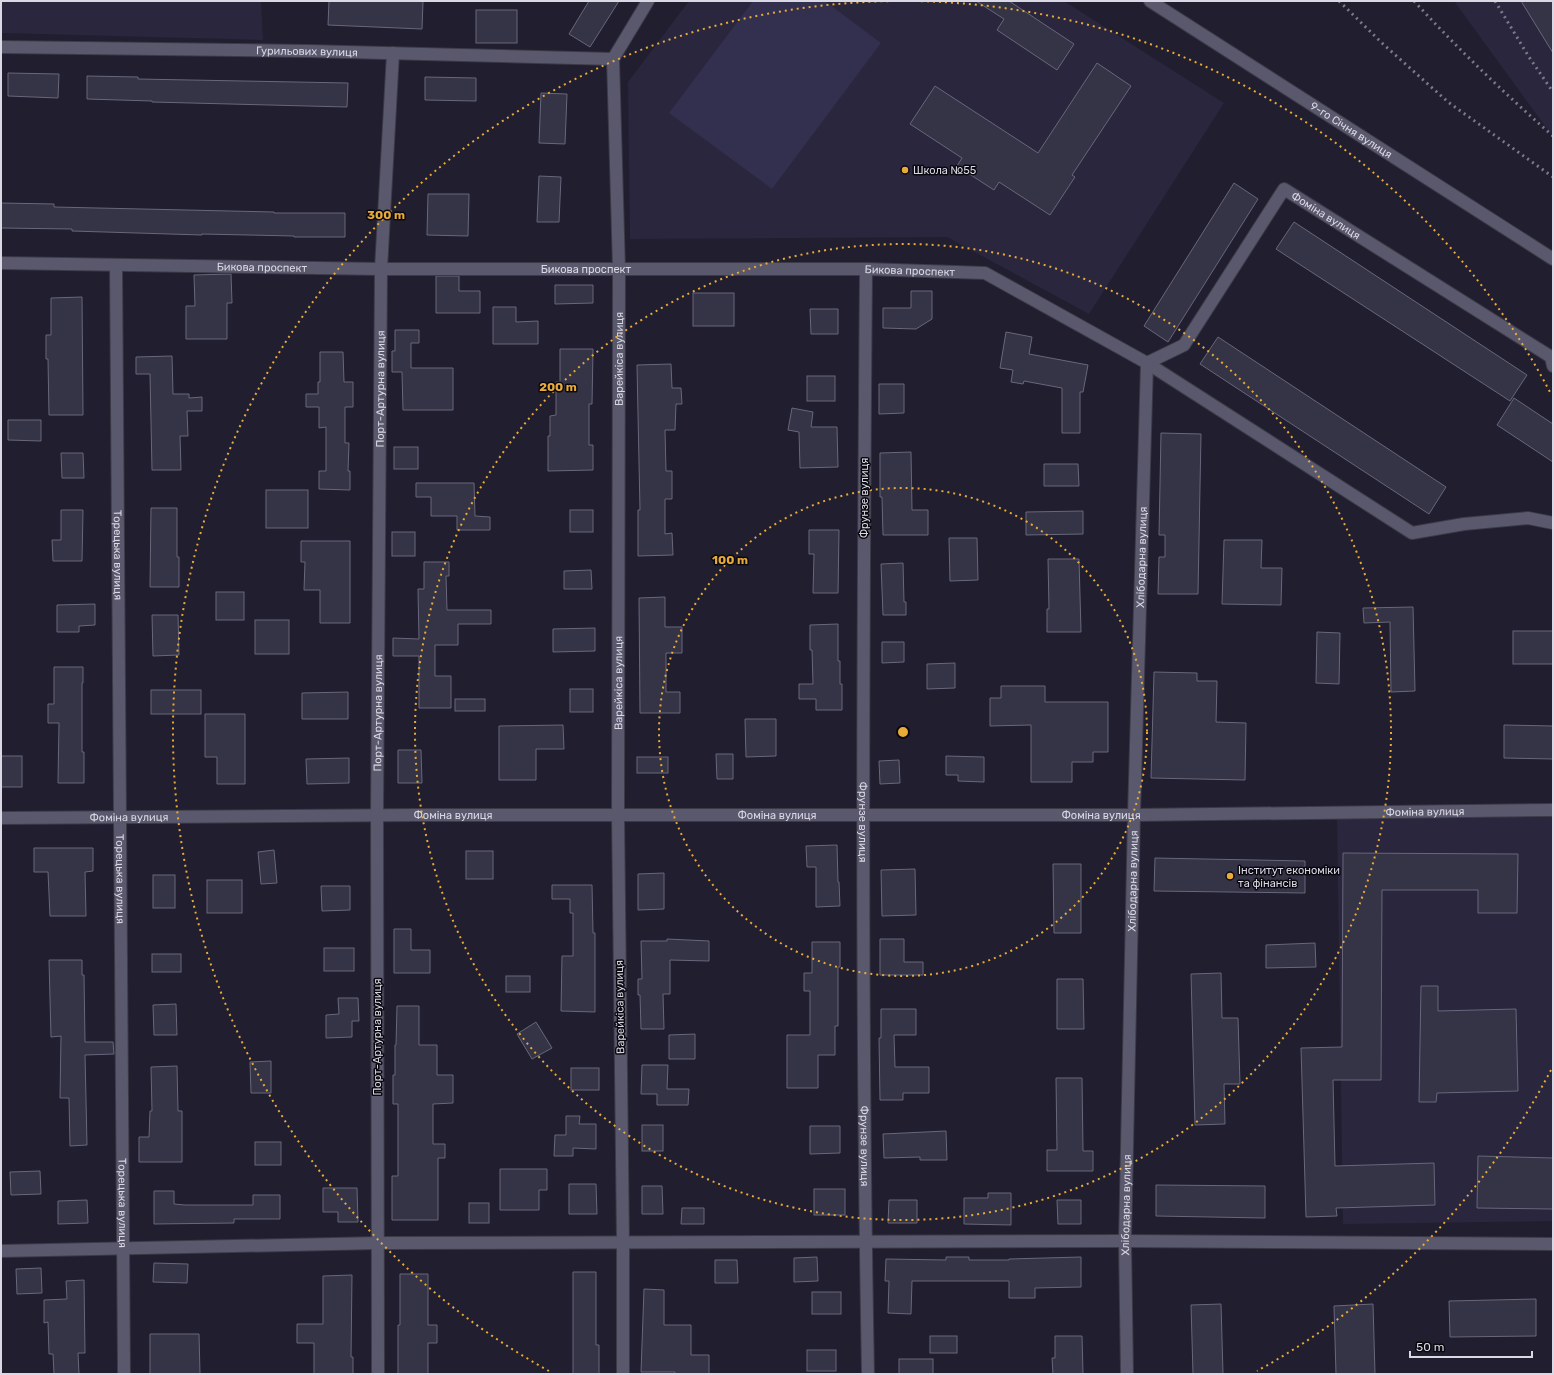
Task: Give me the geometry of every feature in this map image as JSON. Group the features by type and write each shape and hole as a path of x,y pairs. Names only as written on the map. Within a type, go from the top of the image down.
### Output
{"street":[{"path":"613,59 648,1"},
{"name":"9-го Січня вулиця","path":"1150,1 1553,259"},
{"name":"Гурильових вулиця","path":"1,47 231,45 393,53 613,59"},
{"name":"Порт-Артурна вулиця","path":"378,1374 377,815 381,269 393,53"},
{"name":"Варейкіса вулиця","path":"613,59 619,269 618,814 623,1374"},
{"name":"Фоміна вулиця","path":"1147,364 1184,345 1284,189 1551,357 1553,366"},
{"name":"Бикова проспект","path":"1,263 381,269 866,269 985,273 1147,364 1412,533 1464,524 1528,518 1553,523"},
{"name":"Торецька вулиця","path":"116,264 124,1374"},
{"name":"Фрунзе вулиця","path":"866,269 862,814 865,1243 868,1374"},
{"name":"Хлібодарна вулиця","path":"1127,1374 1125,1242 1134,815 1147,364"},
{"name":"Фоміна вулиця","path":"1,818 618,814 1134,815 1553,810"},
{"path":"1,1251 378,1243 1125,1242 1553,1244"}],"shaded area":[{"path":"1,1 261,1 263,40 1,33"},
{"name":"Школа №55","path":"689,1 1064,1 1224,103 1089,314 947,237 630,239 628,82"},
{"path":"753,1 825,1 881,43 772,189 669,113"},
{"path":"1454,1 1553,1 1553,137"},
{"path":"1553,814 1553,1221 1343,1224 1337,817"}],"building":[{"path":"329,1 423,1 422,29 328,25"},
{"path":"589,1 619,1 590,47 569,34"},
{"path":"976,1 1009,1 1074,44 1057,70 997,30 1004,19"},
{"path":"1521,1 1553,1 1553,53"},
{"path":"476,10 517,10 517,43 476,43"},
{"path":"1097,63 1131,86 1072,175 1075,177 1050,215 999,182 994,190 957,166 962,158 910,124 935,86 1038,153"},
{"path":"8,73 59,74 58,98 8,96"},
{"path":"87,76 138,77 138,79 348,83 347,107 87,99"},
{"path":"425,77 476,78 476,101 425,100"},
{"path":"541,93 567,94 565,144 539,143"},
{"path":"539,176 561,177 559,222 537,222"},
{"path":"1234,183 1258,199 1168,342 1144,326"},
{"path":"428,194 469,194 468,236 427,235"},
{"path":"1,203 54,204 54,207 274,213 345,213 345,237 202,235 72,231 72,229 1,228"},
{"path":"1294,222 1527,375 1510,401 1276,249"},
{"path":"231,274 232,303 227,303 227,339 186,339 186,306 195,306 194,275"},
{"path":"436,276 459,276 459,291 480,291 480,313 436,313"},
{"path":"555,285 593,285 593,303 555,304"},
{"path":"911,291 932,291 932,319 916,329 883,328 883,308 911,308"},
{"path":"693,293 734,293 734,326 693,326"},
{"path":"82,297 83,415 49,415 46,335 51,335 51,298"},
{"path":"493,307 516,307 516,322 538,321 538,344 493,344"},
{"path":"810,309 838,309 838,334 811,334"},
{"path":"395,330 419,330 419,343 411,343 411,368 453,368 453,410 403,410 402,372 392,372 392,351 395,351"},
{"path":"1006,332 1032,337 1029,354 1088,365 1083,392 1080,392 1080,433 1062,433 1062,388 1024,381 1023,384 1011,382 1013,370 1000,368"},
{"path":"1218,337 1446,487 1429,514 1200,364"},
{"path":"560,349 593,349 592,404 589,404 589,445 593,445 593,470 548,471 548,436 550,436 550,416 556,415 556,382 560,382"},
{"path":"320,352 343,352 344,382 353,382 353,407 345,407 345,443 349,443 348,471 350,471 350,490 319,489 319,471 326,471 326,427 319,428 319,407 306,407 306,394 318,394 318,382 320,382"},
{"path":"172,356 173,394 189,394 189,398 202,397 202,411 187,411 188,436 180,436 181,470 152,470 150,374 136,374 136,357"},
{"path":"671,364 672,388 681,388 682,404 676,404 675,430 665,430 666,471 672,471 672,499 665,499 665,534 672,533 673,555 638,556 638,510 640,510 637,365"},
{"path":"807,376 835,376 835,401 807,401"},
{"path":"879,384 904,384 904,413 879,414"},
{"path":"1514,398 1553,424 1553,462 1497,425"},
{"path":"792,408 813,412 811,427 837,427 838,467 800,468 799,432 788,430"},
{"path":"8,420 41,420 41,441 8,440"},
{"path":"1161,433 1201,434 1198,594 1158,594 1159,557 1165,557 1165,535 1159,535"},
{"path":"394,447 418,447 418,469 394,469"},
{"path":"911,452 912,510 928,510 928,535 883,535 882,497 880,497 880,453"},
{"path":"61,453 83,453 84,478 62,478"},
{"path":"1044,464 1078,464 1079,486 1044,486"},
{"path":"416,483 474,483 475,516 490,517 490,530 457,530 457,516 431,516 431,497 416,497"},
{"path":"266,490 308,490 308,528 266,528"},
{"path":"151,508 177,508 177,557 179,557 179,587 150,587"},
{"path":"61,510 83,510 82,561 53,561 52,540 61,540"},
{"path":"570,510 593,510 593,532 570,532"},
{"path":"1083,511 1083,534 1026,535 1026,512"},
{"path":"809,530 839,530 838,593 813,593 814,554 809,554"},
{"path":"392,532 415,532 415,556 392,556"},
{"path":"949,538 977,538 978,580 950,581"},
{"path":"1224,540 1262,540 1261,568 1282,568 1281,605 1222,604"},
{"path":"301,541 350,541 350,623 320,623 320,590 304,590 305,562 301,562"},
{"path":"1048,559 1079,559 1081,632 1047,632 1047,609 1049,609"},
{"path":"424,562 449,562 449,576 446,576 447,610 491,610 491,624 458,624 458,645 435,645 435,676 451,676 451,708 419,708 419,656 393,656 393,638 419,639 418,589 424,589"},
{"path":"903,563 904,602 906,602 906,615 883,615 881,564"},
{"path":"591,570 592,589 564,589 564,571"},
{"path":"216,592 244,592 244,620 216,620"},
{"path":"665,597 665,627 682,627 682,653 666,653 666,692 680,692 680,713 640,713 639,598"},
{"path":"95,604 95,625 79,626 79,632 57,632 57,605"},
{"path":"1413,607 1415,691 1391,692 1390,622 1364,623 1363,608"},
{"path":"152,615 178,615 179,655 153,656"},
{"path":"255,620 289,620 289,654 255,654"},
{"path":"838,624 838,661 840,661 840,684 842,684 842,710 816,710 816,699 799,699 799,684 813,684 812,650 810,650 810,625"},
{"path":"595,628 595,651 553,652 553,629"},
{"path":"1513,631 1553,631 1553,664 1513,664"},
{"path":"1317,632 1340,633 1339,684 1316,683"},
{"path":"882,642 904,642 904,662 882,663"},
{"path":"955,663 955,688 927,689 927,664"},
{"path":"54,667 83,667 82,752 84,752 84,783 58,783 59,723 48,723 48,704 54,704"},
{"path":"1154,672 1197,673 1197,681 1217,681 1216,722 1246,723 1245,780 1151,778"},
{"path":"1001,686 1045,686 1045,702 1108,702 1108,752 1093,752 1093,762 1072,762 1072,782 1031,782 1031,725 990,726 990,698 1001,698"},
{"path":"570,689 593,689 593,712 570,712"},
{"path":"151,690 201,690 201,714 151,714"},
{"path":"348,692 348,719 302,719 302,693"},
{"path":"455,699 485,699 485,711 455,711"},
{"path":"205,714 245,714 245,784 217,784 217,757 205,757"},
{"path":"745,719 776,719 776,756 746,757"},
{"path":"563,725 564,749 536,749 536,780 499,780 499,726"},
{"path":"1504,725 1553,726 1553,759 1504,758"},
{"path":"398,750 421,750 422,783 398,783"},
{"path":"716,754 733,754 733,779 717,779"},
{"path":"1,756 22,756 22,787 1,787"},
{"path":"946,756 984,757 984,782 958,781 958,775 946,775"},
{"path":"637,757 668,757 668,773 637,773"},
{"path":"349,758 349,783 307,784 306,759"},
{"path":"899,760 900,783 880,784 879,761"},
{"path":"837,845 840,906 816,907 816,867 807,867 806,846"},
{"path":"34,848 93,848 93,871 85,872 86,916 50,916 48,872 34,872"},
{"path":"274,850 277,883 261,884 258,852"},
{"path":"466,851 493,851 493,879 466,879"},
{"path":"1343,853 1518,854 1517,913 1478,913 1478,890 1382,890 1381,1080 1333,1080 1335,1166 1434,1163 1435,1205 1336,1208 1337,1216 1306,1217 1301,1048 1342,1047"},
{"name":"Інститут економіки та фінансів","path":"1155,858 1305,861 1305,893 1154,891"},
{"path":"1053,864 1081,864 1081,933 1054,933"},
{"path":"915,869 916,915 882,916 881,870"},
{"path":"664,873 664,909 638,910 638,874"},
{"path":"153,875 175,875 175,908 153,908"},
{"path":"207,880 242,880 242,913 207,913"},
{"path":"552,885 592,885 593,933 595,933 595,1012 561,1011 562,956 573,956 573,913 570,913 570,899 552,899"},
{"path":"321,886 350,886 350,910 322,911"},
{"path":"394,929 411,929 411,950 430,950 430,973 394,973"},
{"path":"667,939 709,941 709,961 670,960 670,994 663,994 664,1029 641,1029 638,979 642,979 641,941 667,941"},
{"path":"880,939 904,939 904,962 923,962 923,975 880,975"},
{"path":"812,942 840,942 840,967 838,967 838,1026 835,1026 835,1055 818,1055 818,1088 787,1088 787,1035 810,1035 810,991 804,991 804,973 812,973"},
{"path":"1315,943 1316,967 1266,968 1266,945"},
{"path":"324,948 354,948 354,971 324,971"},
{"path":"152,954 181,954 181,972 152,972"},
{"path":"49,960 82,960 82,975 84,975 85,1042 113,1042 114,1054 85,1055 87,1145 70,1146 69,1098 60,1098 61,1036 51,1037"},
{"path":"1221,973 1222,1018 1238,1018 1240,1084 1224,1084 1225,1124 1195,1125 1191,974"},
{"path":"506,976 530,976 530,992 506,992"},
{"path":"1057,979 1083,979 1084,1029 1057,1029"},
{"path":"1421,986 1438,986 1438,1011 1516,1009 1518,1091 1437,1093 1436,1102 1419,1102"},
{"path":"338,998 358,998 359,1021 352,1021 352,1037 326,1038 326,1015 339,1014"},
{"path":"176,1004 177,1035 154,1035 153,1005"},
{"path":"397,1006 419,1006 419,1045 437,1045 437,1075 453,1075 453,1103 433,1104 433,1144 445,1144 445,1158 438,1158 438,1220 392,1220 392,1176 398,1176 398,1104 393,1104"},
{"path":"881,1009 916,1009 916,1035 894,1035 895,1067 929,1067 929,1093 903,1093 903,1100 880,1100 879,1038 881,1038"},
{"path":"536,1022 552,1048 532,1059 517,1034"},
{"path":"695,1034 695,1059 669,1059 669,1035"},
{"path":"271,1061 271,1093 251,1093 250,1062"},
{"path":"642,1065 668,1065 667,1089 689,1089 688,1105 657,1105 657,1094 641,1094"},
{"path":"177,1066 178,1111 182,1111 182,1162 139,1162 139,1137 149,1137 150,1111 152,1111 151,1067"},
{"path":"571,1068 599,1068 599,1090 571,1090"},
{"path":"1056,1078 1082,1078 1083,1151 1093,1151 1093,1171 1047,1171 1047,1150 1057,1150"},
{"path":"566,1116 580,1116 579,1124 596,1124 596,1149 573,1148 573,1156 554,1156 555,1135 566,1135"},
{"path":"642,1125 663,1125 663,1151 642,1151"},
{"path":"810,1126 840,1126 840,1153 810,1154"},
{"path":"946,1131 947,1160 920,1160 920,1157 884,1158 883,1134"},
{"path":"255,1142 281,1142 281,1165 255,1165"},
{"path":"1478,1156 1553,1158 1553,1209 1477,1208"},
{"path":"500,1169 547,1169 547,1190 539,1190 539,1210 500,1210"},
{"path":"40,1171 41,1194 11,1195 10,1172"},
{"path":"569,1184 596,1184 597,1214 569,1214"},
{"path":"1156,1185 1265,1186 1265,1218 1156,1216"},
{"path":"642,1186 662,1186 663,1214 642,1214"},
{"path":"323,1188 357,1188 358,1222 338,1222 338,1212 323,1212"},
{"path":"814,1189 845,1189 845,1215 814,1215"},
{"path":"154,1191 174,1191 174,1204 185,1205 253,1205 253,1195 280,1195 280,1219 234,1219 234,1223 154,1224"},
{"path":"988,1193 1011,1193 1011,1225 964,1224 964,1198 988,1198"},
{"path":"87,1200 88,1223 58,1224 58,1201"},
{"path":"889,1200 917,1200 917,1223 888,1223"},
{"path":"1057,1200 1081,1200 1081,1224 1058,1224"},
{"path":"469,1203 489,1203 489,1223 469,1223"},
{"path":"682,1208 704,1208 704,1224 681,1224"},
{"path":"817,1257 818,1281 794,1282 794,1258"},
{"path":"946,1257 969,1257 969,1260 1009,1260 1081,1257 1081,1287 1035,1288 1035,1298 1009,1298 1009,1281 912,1281 911,1314 888,1313 889,1281 885,1281 886,1259 946,1260"},
{"path":"715,1260 737,1260 738,1283 715,1283"},
{"path":"154,1263 188,1264 187,1283 153,1282"},
{"path":"41,1268 42,1293 17,1294 16,1269"},
{"path":"573,1272 596,1272 596,1345 599,1345 599,1374 573,1374"},
{"path":"400,1274 428,1274 428,1325 437,1325 437,1343 428,1343 428,1374 398,1374"},
{"path":"352,1275 351,1357 353,1357 353,1374 314,1374 314,1343 297,1343 297,1324 323,1324 323,1276"},
{"path":"84,1280 85,1353 78,1353 79,1374 54,1374 53,1354 49,1354 48,1322 44,1323 44,1300 67,1299 66,1281"},
{"path":"644,1289 664,1290 664,1325 691,1325 691,1355 709,1355 709,1374 641,1372"},
{"path":"812,1292 841,1292 841,1314 812,1314"},
{"path":"1536,1299 1536,1336 1450,1337 1449,1301"},
{"path":"1221,1304 1223,1374 1193,1374 1191,1305"},
{"path":"1373,1304 1375,1374 1336,1374 1334,1306"},
{"path":"150,1334 199,1334 200,1374 150,1374"},
{"path":"930,1336 957,1336 957,1353 930,1353"},
{"path":"1055,1336 1082,1336 1083,1374 1053,1374 1052,1358 1055,1358"},
{"path":"807,1350 836,1350 836,1371 807,1371"},
{"path":"899,1359 933,1359 933,1374 899,1374"}],"railway":[{"path":"1339,1 1383,44 1448,102 1553,177"},
{"path":"1414,1 1447,36 1517,104 1553,136"},
{"path":"1495,1 1529,57 1553,92"}],"place":[{"name":"Школа №55","path":"905,170"},
{"name":"Інститут економіки та фінансів","path":"1230,876"}]}
